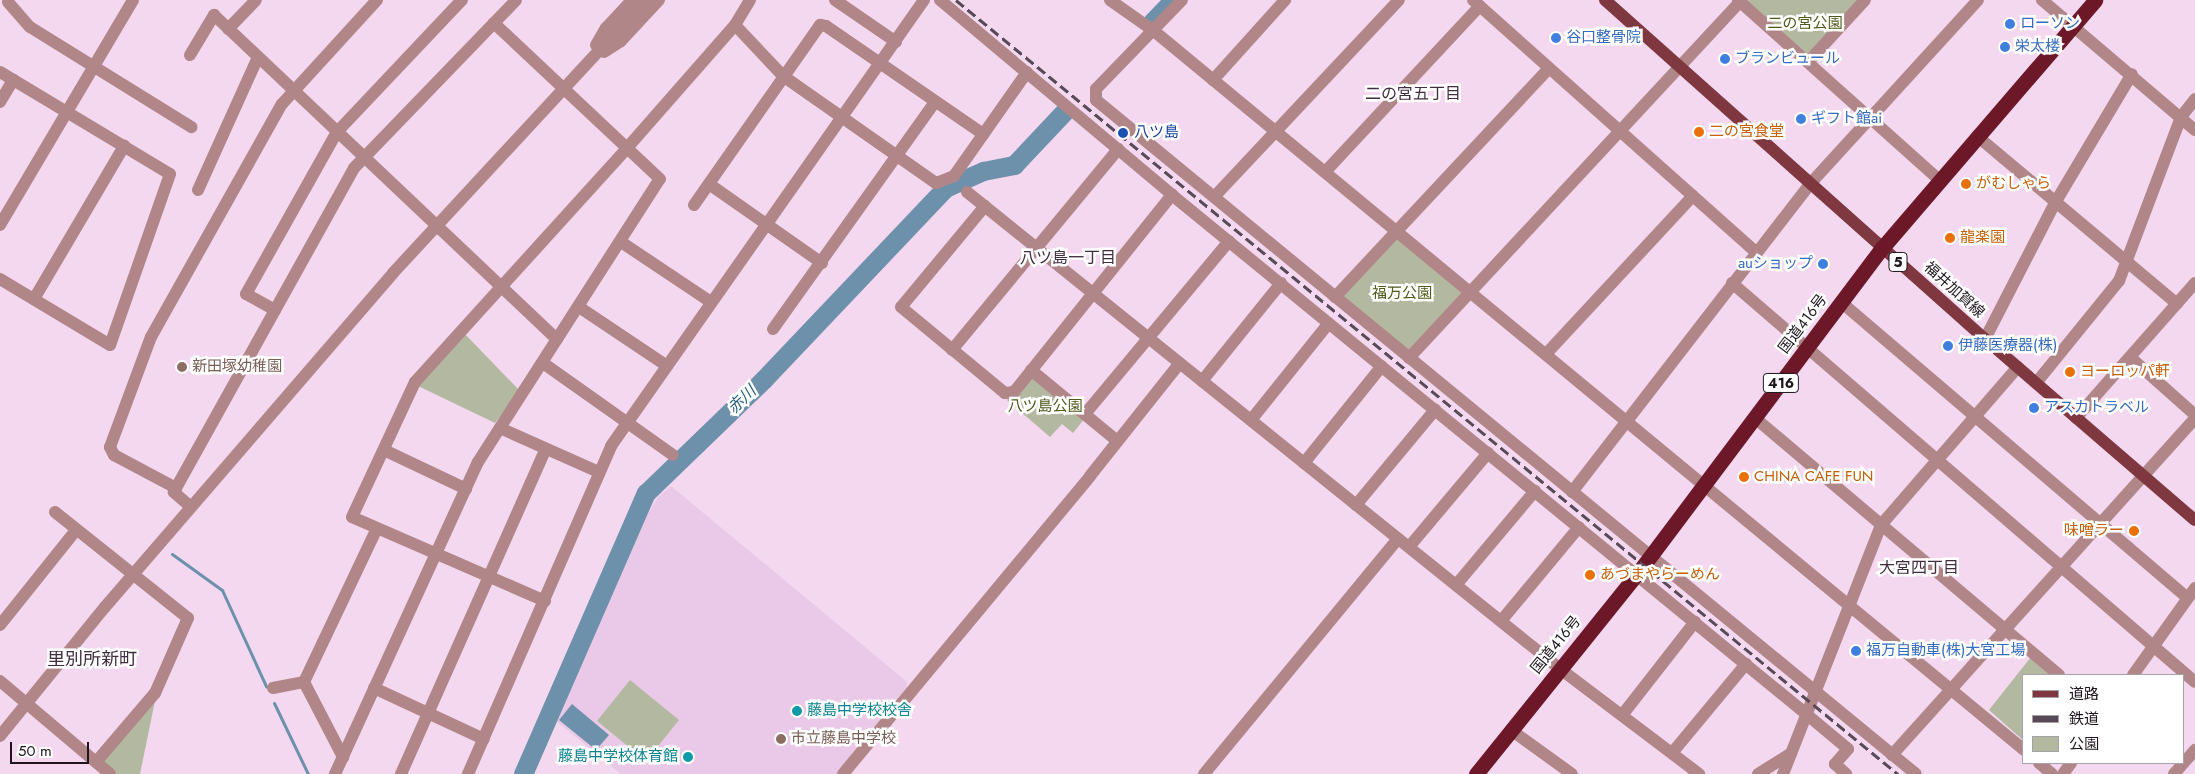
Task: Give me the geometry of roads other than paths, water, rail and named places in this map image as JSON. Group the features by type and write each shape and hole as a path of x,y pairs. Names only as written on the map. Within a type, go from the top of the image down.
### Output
{"highway":[{"name":"国道416号","path":"1476,774 1636,574 1882,248 1938,179 2095,0"}],"main road":[{"name":"福井加賀線","path":"1605,0 1985,339 2195,520"}],"street":[{"path":"0,225 133,0"},
{"path":"228,29 256,0"},
{"path":"176,488 114,456 110,447 152,337 282,104 377,0"},
{"path":"275,310 246,294 338,132 462,0"},
{"path":"191,508 174,492 354,168 366,159 516,0"},
{"path":"587,63 606,28 632,0"},
{"path":"0,736 133,574 436,226 646,0"},
{"path":"587,63 621,41 659,0"},
{"path":"546,601 352,518 416,382 735,25 750,0"},
{"path":"835,0 896,42"},
{"path":"468,774 546,601 611,446 626,422 924,0"},
{"path":"940,0 1172,195 1805,713 1848,750 1835,764 1846,774"},
{"path":"1110,0 1154,31 2022,748"},
{"path":"1182,0 1096,89 1096,100 1916,774"},
{"path":"1213,80 1285,0"},
{"path":"1214,197 1399,0"},
{"path":"1808,62 1865,0"},
{"path":"1572,492 1755,251 1810,184 1978,0"},
{"path":"2042,0 2132,74 2195,130"},
{"path":"1409,358 1740,1 1938,179"},
{"path":"6,3 30,27 191,127"},
{"path":"1325,172 1476,3 1755,251"},
{"path":"190,54 214,15 557,339"},
{"path":"335,774 466,489 500,428 660,179 562,89 494,23"},
{"path":"735,25 783,76 936,183 954,176 1027,72"},
{"path":"694,205 820,25 826,26 983,134"},
{"path":"198,190 258,56"},
{"path":"1335,297 1549,68"},
{"path":"0,72 170,174 110,346 0,279"},
{"path":"1985,339 2055,203 2132,74"},
{"path":"0,102 13,80"},
{"path":"2036,383 2102,305 2119,281 2181,117 2195,99"},
{"path":"773,329 822,263 935,102"},
{"path":"1977,136 2177,304"},
{"path":"34,299 124,146"},
{"path":"952,350 1118,150"},
{"path":"708,184 822,263"},
{"path":"968,192 1559,668 1623,714 1699,774"},
{"path":"985,206 900,308 1005,393 1014,392 1172,195"},
{"path":"1546,354 1693,196"},
{"path":"1085,414 1229,240"},
{"path":"621,242 711,302"},
{"path":"1202,381 1281,283"},
{"path":"1732,283 2195,682"},
{"path":"2076,418 2195,284"},
{"path":"1841,302 2187,598"},
{"path":"578,307 667,366"},
{"path":"1250,420 1329,323"},
{"path":"2130,356 2195,415"},
{"path":"543,363 673,455"},
{"path":"843,774 1180,363"},
{"path":"1304,463 1382,366"},
{"path":"1783,774 1814,690 1881,525 2018,367"},
{"path":"1031,370 1117,441"},
{"path":"1356,505 1435,410"},
{"path":"1755,418 2058,674"},
{"path":"1892,755 2195,419"},
{"path":"500,428 546,450 600,472"},
{"path":"384,450 466,489"},
{"path":"401,774 546,450"},
{"path":"1409,547 1488,453"},
{"path":"1456,585 1535,491"},
{"path":"54,512 188,618 155,693 96,762"},
{"path":"1501,621 1579,527"},
{"path":"304,682 377,528"},
{"path":"0,625 76,530"},
{"path":"1204,774 1398,539"},
{"path":"2135,674 2195,588"},
{"path":"1623,714 1695,622"},
{"path":"1672,753 1746,664"},
{"path":"0,681 110,774"},
{"path":"273,688 304,682"},
{"path":"304,682 343,757"},
{"path":"374,688 484,739"},
{"path":"1511,730 1572,774"},
{"path":"1758,774 1791,753"},
{"path":"2174,774 2192,759"},
{"path":"2040,764 2052,774"}],"water":[{"path":"572,704 609,735 596,750 559,720"}],"waterway":[{"name":"赤川","path":"1152,22 1173,0"},
{"name":"赤川","path":"523,774 646,493 764,379 945,188 983,171 1014,165 1064,112"},
{"path":"172,554 222,590 266,686"},
{"path":"274,703 308,774"}],"railway":[{"path":"956,0 1898,774"}],"place":[{"name":"ローソン","path":"2010,24"},
{"name":"谷口整骨院","path":"1556,38"},
{"name":"栄太楼","path":"2005,47"},
{"name":"ブランビュール","path":"1725,59"},
{"name":"ギフト館ai","path":"1801,119"},
{"name":"二の宮食堂","path":"1699,132"},
{"name":"八ツ島","path":"1123,133"},
{"name":"がむしゃら","path":"1966,184"},
{"name":"龍楽園","path":"1950,238"},
{"name":"auショップ","path":"1823,264"},
{"name":"伊藤医療器(株)","path":"1948,346"},
{"name":"新田塚幼稚園","path":"182,367"},
{"name":"ヨーロッパ軒","path":"2070,372"},
{"name":"アスカトラベル","path":"2034,408"},
{"name":"CHINA CAFE FUN","path":"1744,477"},
{"name":"味噌ラー","path":"2134,531"},
{"name":"あづまやらーめん","path":"1590,575"},
{"name":"福万自動車(株)大宮工場","path":"1856,651"},
{"name":"藤島中学校校舎","path":"797,711"},
{"name":"市立藤島中学校","path":"781,739"},
{"name":"藤島中学校体育館","path":"688,757"}],"district":[{"name":"二の宮五丁目","path":"1413,94"},
{"name":"八ツ島一丁目","path":"1068,258"},
{"name":"大宮四丁目","path":"1919,568"},
{"name":"里別所新町","path":"92,659"}],"park label":[{"name":"二の宮公園","path":"1805,24"},
{"name":"福万公園","path":"1402,294"},
{"name":"八ツ島公園","path":"1045,407"}]}
